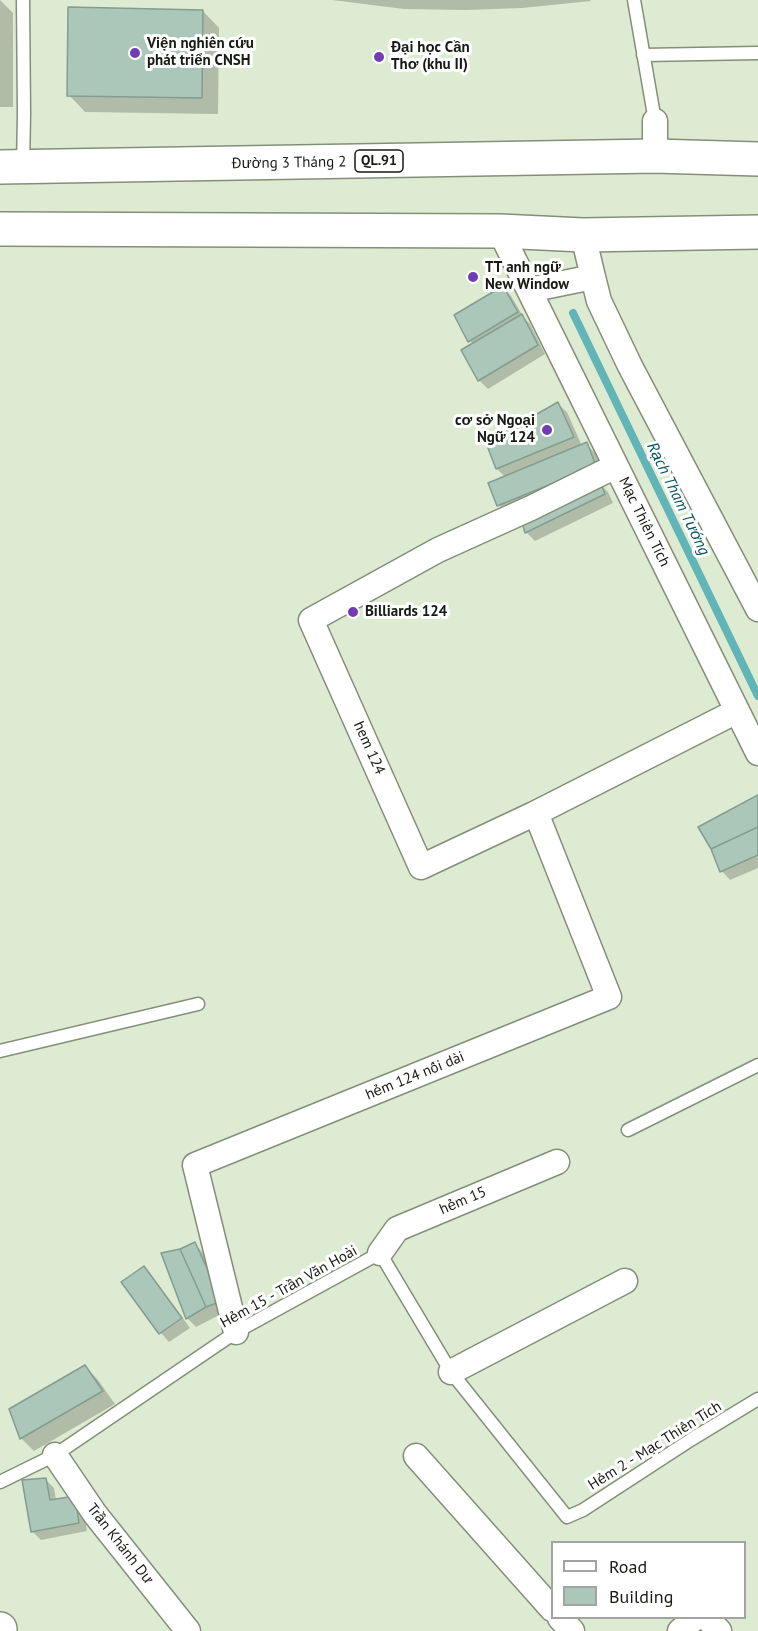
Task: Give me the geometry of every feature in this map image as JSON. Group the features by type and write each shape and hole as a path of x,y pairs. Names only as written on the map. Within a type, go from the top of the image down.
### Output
{"highway":[{"name":"Đường 3 Tháng 2","path":"11,167 655,156 758,159"},
{"path":"0,229 500,231 583,235 758,232"}],"street":[{"path":"655,121 655,156"},
{"name":"Mạc Thiên Tích","path":"500,231 758,753"},
{"path":"583,235 599,301 630,366 758,609"},
{"path":"529,290 593,277"},
{"name":"hem 124","path":"616,466 438,550 311,620 421,867 536,813 737,711"},
{"name":"hẻm 124 nối dài","path":"236,1332 195,1165 609,997 536,813"},
{"name":"hẻm 15","path":"381,1253 397,1229 557,1162"},
{"path":"450,1372 625,1281"},
{"name":"Trần Khánh Dư","path":"55,1455 95,1514 188,1631"},
{"path":"416,1456 551,1608"},
{"path":"562,1619 572,1631"},
{"path":"680,1631 693,1619"},
{"path":"709,1619 718,1631"}],"lane":[{"path":"11,167 24,114 23,0"},
{"path":"634,0 655,121"},
{"path":"643,55 758,53"},
{"path":"0,1051 198,1004"},
{"path":"628,1130 758,1065"},
{"name":"Hẻm 15 - Trần Văn Hoài","path":"0,1482 55,1455 236,1332 381,1253 450,1372 567,1517"},
{"name":"Hẻm 2 - Mạc Thiên Tích","path":"567,1517 758,1399"}],"building":[{"name":"Viện nghiên cứu phát triển CNSH","path":"68,7 203,10 202,98 67,96"},
{"path":"503,286 518,312 468,342 454,315"},
{"path":"522,314 538,345 478,381 461,350"},
{"path":"558,402 574,437 496,469 486,443"},
{"path":"587,442 596,466 497,506 488,483"},
{"path":"600,481 605,494 525,533 521,519"},
{"path":"758,795 758,827 711,849 698,827"},
{"path":"758,827 758,855 720,872 711,849"},
{"path":"195,1242 222,1301 206,1307 180,1249"},
{"path":"180,1249 206,1307 186,1319 161,1253"},
{"path":"144,1266 182,1318 159,1334 121,1282"},
{"path":"85,1365 103,1391 20,1439 9,1409"},
{"path":"46,1478 50,1500 75,1496 79,1523 31,1532 22,1480"}],"waterway":[{"name":"Rạch Tham Tướng","path":"573,313 758,696"}],"place":[{"name":"Viện nghiên cứu phát triển CNSH","path":"135,53"},
{"name":"Đại học Cần Thơ (khu II)","path":"379,57"},
{"name":"TT anh ngữ New Window","path":"473,277"},
{"name":"cơ sở Ngoại Ngữ 124","path":"547,430"},
{"name":"Billiards 124","path":"353,612"}]}
